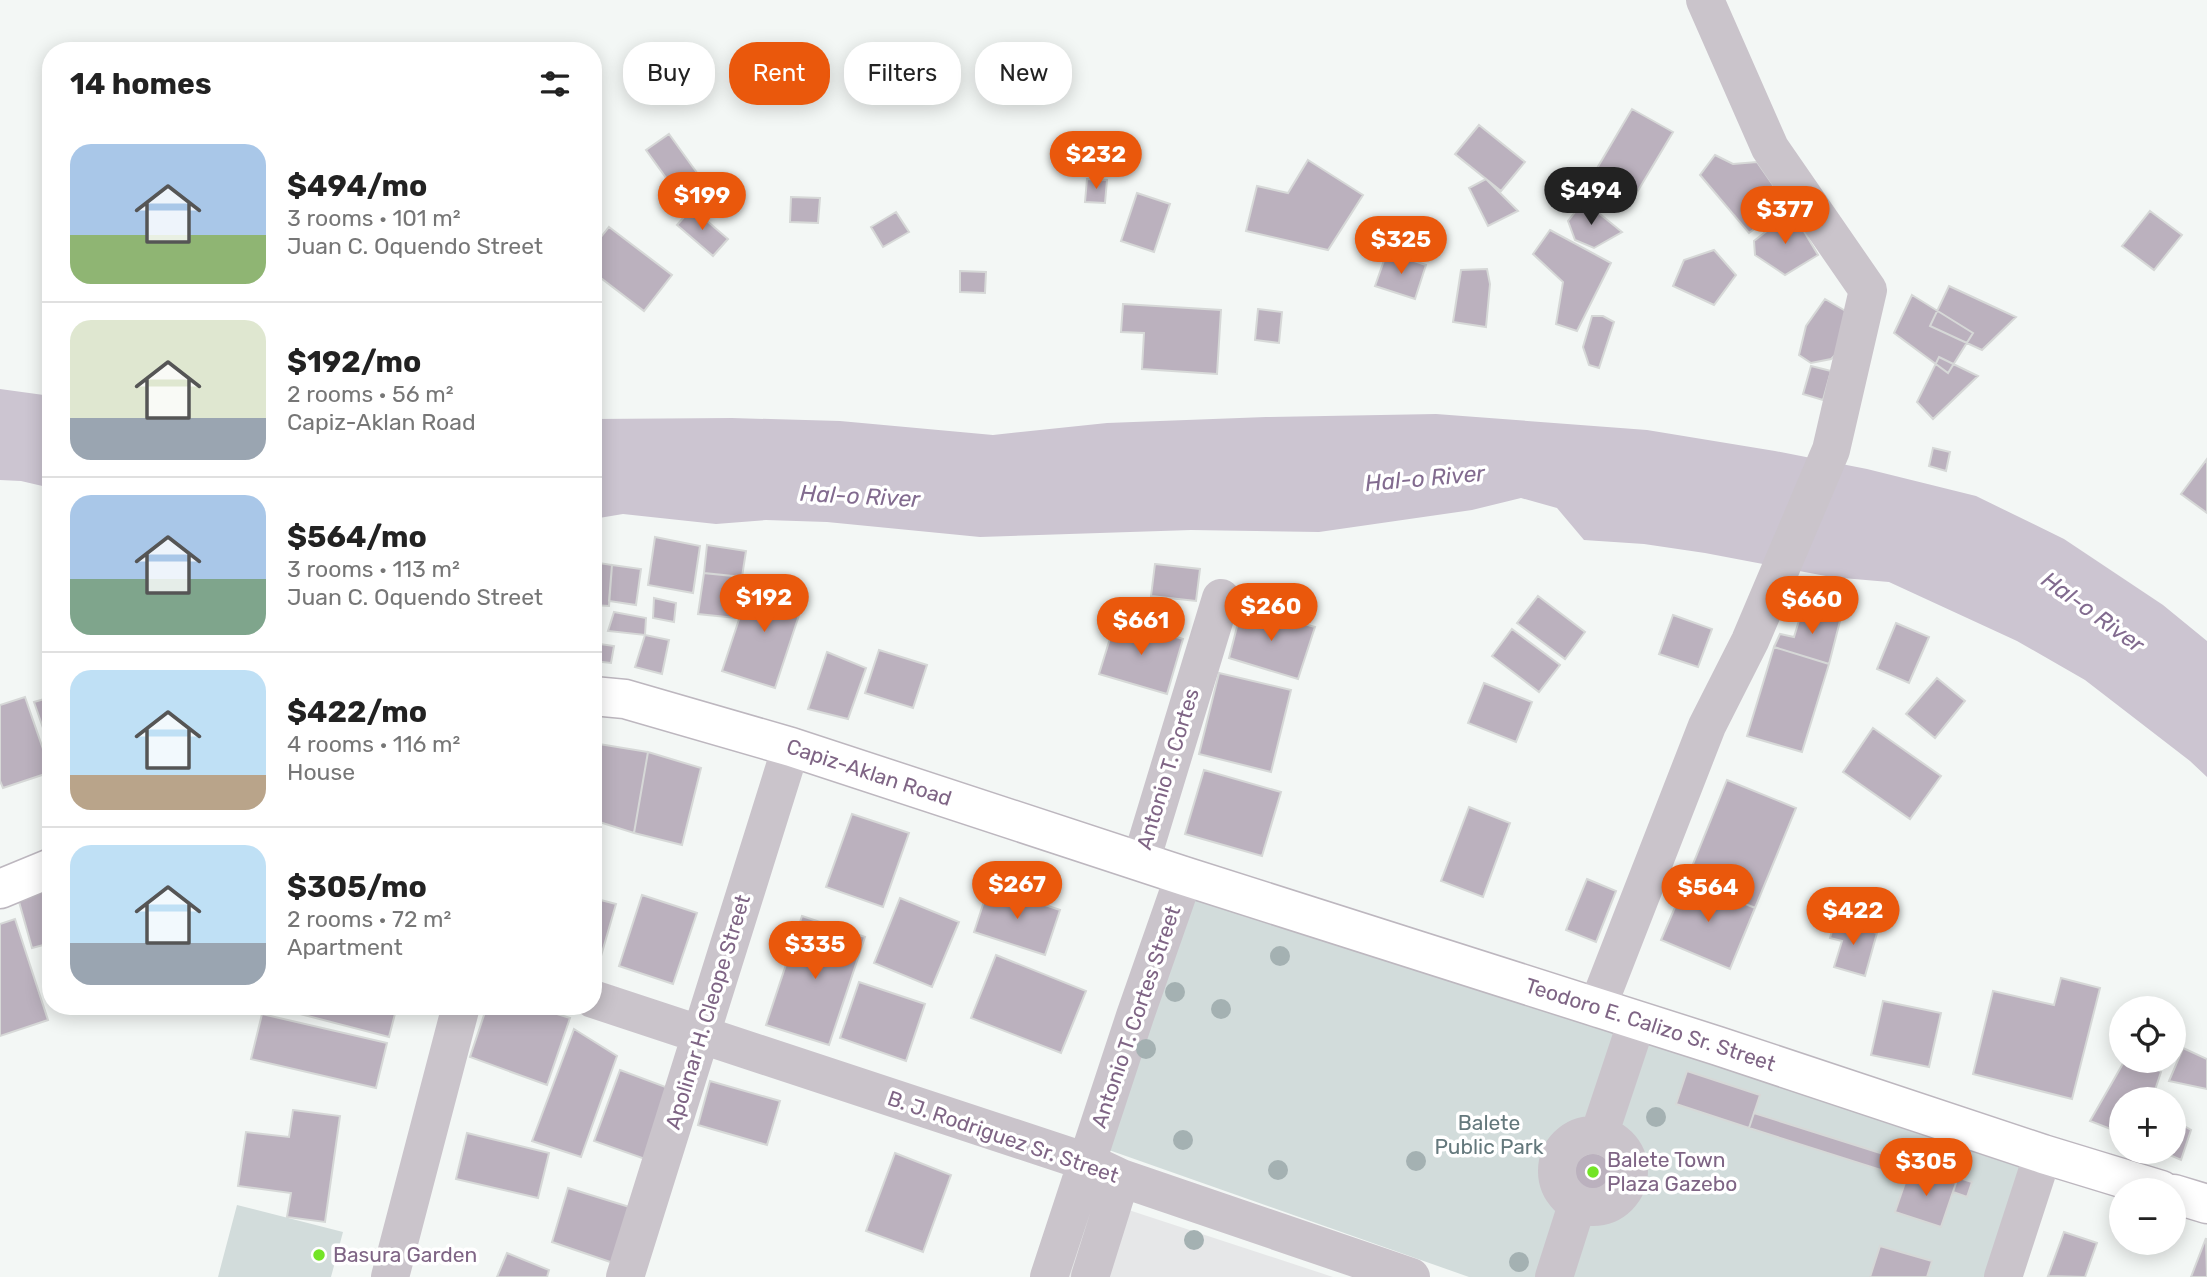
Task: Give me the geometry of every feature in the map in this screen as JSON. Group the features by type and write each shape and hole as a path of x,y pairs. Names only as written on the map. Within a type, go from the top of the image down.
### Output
{"main road":[{"name":"Capiz-Aklan Road","path":"602,697 625,699 791,747 1140,861"},
{"name":"Teodoro E. Calizo Sr. Street","path":"1140,861 2122,1178"},
{"path":"0,889 42,872"},
{"path":"2186,1198 2207,1204"}],"street":[{"path":"1597,1008 1707,726 1750,641 1831,450 1868,290 1770,148 1705,0"},
{"name":"Antonio T. Cortes","path":"1140,861 1221,598"},
{"name":"Apolinar H. Cleope Street","path":"625,1277 791,747"},
{"name":"Antonio T. Cortes Street","path":"1049,1277 1104,1170 1135,1016 1184,876"},
{"name":"B. J. Rodriguez Sr. Street","path":"602,1002 1104,1170 1411,1277"},
{"path":"390,1277 459,1015"},
{"path":"1600,1135 1637,1021"},
{"path":"1600,1135 1613,1141 1628,1159 1628,1183 1613,1201 1602,1206 1590,1208 1577,1205 1558,1183 1558,1161 1569,1143 1579,1137 1600,1135"},
{"path":"2003,1277 2043,1154"},
{"path":"1090,1277 1104,1170"},
{"path":"1554,1277 1577,1205"}],"shaded area":[{"path":"1089,1197 1333,1277 1060,1277"}],"green space":[{"name":"Balete Public Park","path":"1191,891 2025,1163 1987,1277 1469,1277 1106,1149"},
{"path":"237,1205 343,1232 331,1277 218,1277"}],"water":[{"path":"0,389 42,395 42,486 0,480"},
{"name":"Hal-o River","path":"1436,414 1647,430 1867,469 1976,496 2064,539 2163,605 2207,641 2207,777 2085,680 2017,641 1889,582 1831,577 1644,544 1584,540 1557,508 1521,498 1472,510 1319,532 1191,530 980,537 827,522 766,520 716,524 623,514 602,518 602,419 840,421 993,435 1107,423"}],"building":[{"path":"1632,109 1673,132 1636,194 1596,170"},
{"path":"1479,125 1525,162 1501,191 1455,154"},
{"path":"669,134 700,177 677,193 646,150"},
{"path":"1715,155 1733,164 1757,162 1787,205 1749,233 1700,175"},
{"path":"1308,160 1363,195 1328,250 1246,231 1257,186 1288,193"},
{"path":"1087,179 1107,180 1105,203 1085,202"},
{"path":"1486,179 1518,211 1488,226 1469,188"},
{"path":"1137,193 1170,204 1154,252 1121,241"},
{"path":"791,197 820,198 818,223 790,222"},
{"path":"1584,201 1622,232 1594,248 1575,240 1568,221"},
{"path":"692,208 728,239 713,256 677,225"},
{"path":"1792,211 1818,255 1785,275 1755,255 1754,241"},
{"path":"2150,211 2182,235 2154,270 2122,246"},
{"path":"896,212 909,232 883,247 871,227"},
{"path":"609,227 672,275 644,311 602,279 602,236"},
{"path":"1550,230 1611,263 1577,331 1556,324 1563,282 1533,254"},
{"path":"1714,250 1736,275 1714,305 1673,286 1684,260"},
{"path":"1387,252 1426,265 1415,299 1375,286"},
{"path":"1487,269 1490,284 1486,327 1453,322 1461,270"},
{"path":"960,271 986,272 985,293 960,292"},
{"path":"1949,286 2016,317 1982,350 1930,326"},
{"path":"1912,295 1973,333 1948,373 1894,333"},
{"path":"1825,299 1849,313 1850,341 1831,359 1811,363 1799,355 1806,326"},
{"path":"1123,304 1221,310 1217,374 1142,369 1144,333 1121,332"},
{"path":"1258,309 1282,312 1279,343 1255,340"},
{"path":"1592,316 1603,316 1614,322 1599,368 1589,365 1583,347"},
{"path":"1939,357 1978,376 1933,419 1917,402"},
{"path":"1811,366 1831,371 1823,400 1803,394"},
{"path":"1933,448 1950,452 1946,471 1929,466"},
{"path":"2207,459 2207,513 2181,494"},
{"path":"655,537 700,546 693,593 648,585"},
{"path":"707,545 746,551 742,577 704,573"},
{"path":"602,563 612,565 609,606 602,606"},
{"path":"1155,564 1200,569 1196,601 1151,596"},
{"path":"612,565 641,569 636,605 609,601"},
{"path":"704,573 742,577 736,618 698,614"},
{"path":"752,580 805,597 775,688 722,671"},
{"path":"1538,596 1585,632 1565,659 1517,623"},
{"path":"654,598 676,603 674,622 653,618"},
{"path":"1242,607 1315,627 1298,679 1229,658"},
{"path":"1803,607 1841,617 1829,664 1774,647 1780,634 1794,637"},
{"path":"614,612 646,618 645,635 608,631"},
{"path":"1673,615 1712,629 1698,667 1659,654"},
{"path":"1116,619 1183,639 1167,694 1099,674"},
{"path":"1896,623 1929,637 1909,683 1877,669"},
{"path":"1512,629 1560,665 1539,692 1492,656"},
{"path":"645,635 669,640 662,674 635,667"},
{"path":"602,644 614,646 611,663 602,662"},
{"path":"1774,647 1829,664 1802,752 1747,736"},
{"path":"879,650 927,665 913,708 865,693"},
{"path":"827,652 866,668 848,719 808,709"},
{"path":"1219,673 1291,690 1271,772 1199,754"},
{"path":"1937,678 1965,701 1935,738 1906,714"},
{"path":"1484,683 1532,702 1516,742 1468,723"},
{"path":"25,697 42,746 42,775 3,788 0,781 0,705"},
{"path":"42,700 42,725 34,702"},
{"path":"1873,728 1941,776 1910,819 1843,772"},
{"path":"602,744 648,752 634,833 602,823"},
{"path":"648,752 701,768 682,845 634,833"},
{"path":"1204,770 1281,792 1262,856 1185,834"},
{"path":"1727,780 1796,808 1755,908 1687,879"},
{"path":"1469,807 1510,823 1483,897 1441,881"},
{"path":"852,814 909,833 883,907 826,887"},
{"path":"1587,879 1616,891 1596,942 1566,930"},
{"path":"1687,879 1755,908 1730,969 1661,940"},
{"path":"42,884 42,945 32,948 16,891"},
{"path":"989,886 1060,910 1045,955 974,932"},
{"path":"642,895 697,913 673,984 619,966"},
{"path":"900,898 959,922 932,987 874,963"},
{"path":"602,900 616,904 602,953"},
{"path":"802,916 865,937 829,1045 766,1025"},
{"path":"15,919 42,1002 42,1015 46,1015 48,1020 0,1036 0,924"},
{"path":"1835,920 1877,933 1865,976 1834,967 1842,941 1830,938"},
{"path":"996,955 1086,991 1061,1053 971,1018"},
{"path":"2061,978 2100,988 2072,1099 1973,1074 1993,991 2054,1005"},
{"path":"859,982 925,1004 906,1061 840,1038"},
{"path":"1883,1001 1941,1013 1929,1067 1871,1055"},
{"path":"262,1015 387,1043 376,1088 251,1059"},
{"path":"304,1015 395,1015 389,1037"},
{"path":"484,1015 560,1015 570,1018 547,1085 470,1057"},
{"path":"574,1029 617,1056 581,1157 532,1141"},
{"path":"2186,1049 2207,1059 2207,1089 2169,1081 2172,1073 2186,1073"},
{"path":"620,1070 671,1089 645,1159 594,1141"},
{"path":"1687,1071 1760,1095 1749,1128 1676,1104"},
{"path":"2118,1073 2161,1073 2156,1087 2110,1087"},
{"path":"710,1081 780,1101 767,1145 698,1125"},
{"path":"2109,1088 2109,1128 2090,1121"},
{"path":"293,1110 340,1116 325,1222 287,1217 291,1193 238,1186 246,1132 289,1137"},
{"path":"1754,1113 1972,1182 1967,1197 1953,1192 1956,1183 1910,1168 1906,1178 1749,1128"},
{"path":"2186,1127 2191,1130 2186,1145"},
{"path":"467,1133 549,1153 538,1198 456,1179"},
{"path":"895,1153 951,1175 923,1252 866,1231"},
{"name":"Balete Town Plaza Gazebo","path":"1593,1153 1601,1154 1607,1159 1612,1165 1612,1181 1607,1187 1601,1192 1593,1193 1585,1192 1579,1187 1574,1181 1573,1173 1574,1165 1579,1159 1585,1154"},
{"path":"1910,1168 1956,1183 1941,1227 1895,1212"},
{"path":"568,1188 639,1210 619,1265 552,1242"},
{"path":"2064,1232 2097,1243 2085,1277 2048,1276"},
{"path":"2206,1238 2207,1277 2191,1277"},
{"path":"1880,1246 1932,1261 1927,1277 1870,1277"},
{"path":"507,1253 549,1270 547,1277 497,1277"}],"place":[{"name":"Balete Town Plaza Gazebo","path":"1593,1172"},
{"name":"Basura Garden","path":"319,1255"}]}
